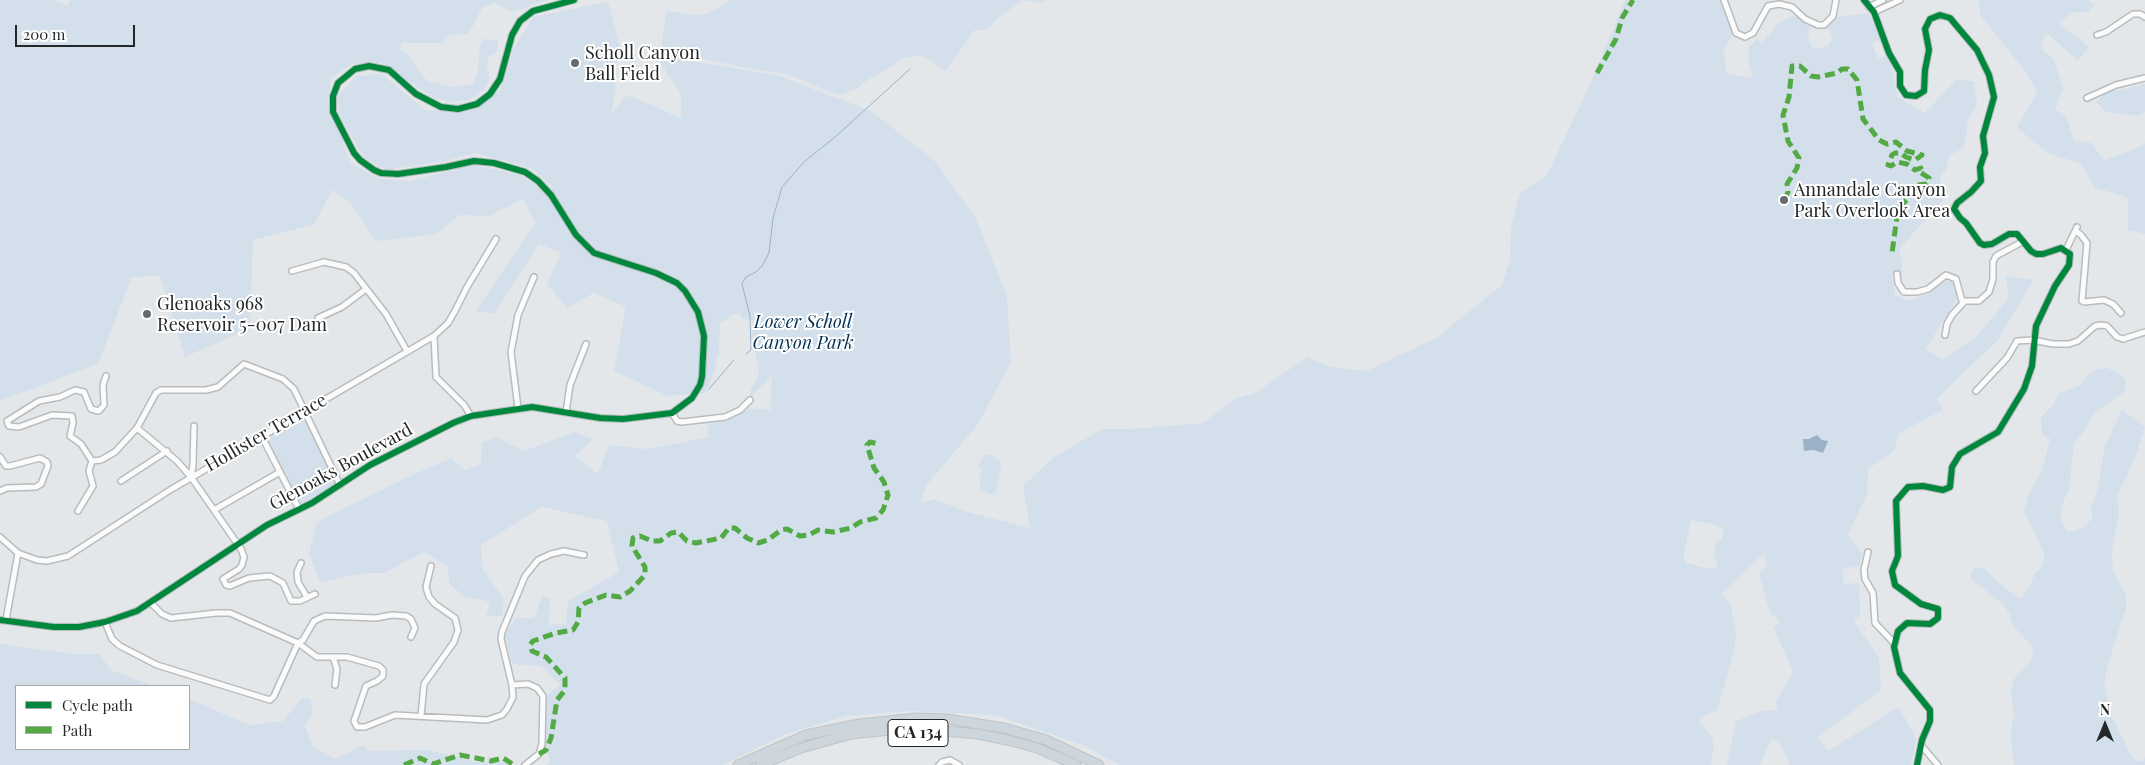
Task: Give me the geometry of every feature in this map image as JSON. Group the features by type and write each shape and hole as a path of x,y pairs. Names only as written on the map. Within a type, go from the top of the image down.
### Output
{"highway":[{"name":"CA 134","path":"738,765 806,735 859,724 917,718 974,722 1004,728 1046,740 1099,765"},
{"path":"859,724 865,726 925,722 975,726 1031,740 1090,765"},
{"path":"760,765 801,748 851,734 922,729 971,733 1012,741 1037,748 1076,765"},
{"name":"CA 134","path":"771,765 810,750 861,737 923,732 970,737 1031,752 1066,765"}],"street":[{"path":"574,0 532,11 520,22 512,35 500,79 490,94 477,104 458,109 441,106 416,94 389,70 369,66 355,69 338,83 333,96 333,112 354,153 360,160 381,173 398,174 483,161 525,172 538,181 551,195 576,235 594,253 656,272 677,283 685,291 698,312 703,329 704,351 700,385 692,398 672,413 677,421 725,417 740,410 750,400"},
{"path":"1724,0 1736,33 1745,37 1753,33 1768,6 1779,4 1792,7 1805,19 1818,25 1824,25 1833,16 1836,0"},
{"path":"1864,0 1874,12 1889,53 1900,72 1900,86 1906,95 1916,96 1924,91 1924,70 1929,50 1925,29 1930,19 1940,15 1950,18 1962,35 1977,50 1989,75 1994,97 1983,136 1985,153 1980,167 1980,181 1957,203 1954,209 1980,243 1984,245 1992,244 2009,234 2017,234 2031,252 2036,254 2061,248 2070,254 2069,265 2055,286 2036,326 2032,366 2024,389 1998,432 1960,454 1952,467 1950,487 1943,490 1923,486 1908,487 1896,502 1898,556 1892,571 1895,584 1921,604 1938,609 1938,618 1930,624 1907,623 1898,631 1895,644 1900,673 1930,710 1930,721 1921,745 1917,765"},
{"path":"1869,7 1883,0"},
{"path":"1874,12 1900,0"},
{"path":"2097,35 2106,32 2134,14 2140,14 2145,17"},
{"path":"2087,98 2116,86 2145,78"},
{"path":"2066,250 2076,229 2087,243 2082,301 2104,300 2113,304 2121,313"},
{"name":"Hollister Terrace","path":"0,537 18,553 37,560 47,561 68,556 144,505 434,336 448,323 496,239"},
{"path":"1945,335 1947,324 1952,315 1964,302 1979,301 1989,292 1993,279 1993,262 1996,256 2022,242"},
{"path":"292,271 315,264 333,262 346,267 354,274 386,314 407,351"},
{"path":"1897,274 1901,289 1904,292 1910,293 1928,289 1942,276 1951,276 1956,279 1959,285 1960,296 1964,302"},
{"path":"518,408 511,352 518,315 534,278"},
{"path":"318,318 342,307 366,289"},
{"path":"1976,391 2006,358 2017,341 2034,340 2053,344 2075,342 2083,338 2095,326 2101,325 2106,326 2123,339 2145,332"},
{"path":"434,336 436,378 464,405 471,416"},
{"path":"566,412 570,385 586,344"},
{"path":"92,461 108,457 115,452 138,428 156,393 161,390 206,390 218,387 244,364 274,375 289,383 305,411 340,484"},
{"path":"78,511 93,486 89,471 92,461 81,444 70,436 74,423 72,416 52,415 19,427 9,426 7,423 9,418 39,401 60,397 75,390 84,392 89,406 99,411 104,405 103,385 106,376"},
{"name":"Glenoaks Boulevard","path":"3,620 68,628 105,622 137,611 267,525 299,509 390,455 471,416 518,408 543,408 617,419 672,413"},
{"path":"191,477 194,465 194,426"},
{"path":"138,428 167,451 191,477 241,549 243,561 239,569 223,579 226,585 230,586 249,578 270,576 283,583 291,601 300,601 315,594"},
{"path":"262,436 299,509"},
{"path":"121,481 167,451"},
{"path":"0,457 6,466 40,458 47,462 48,466 40,484 36,487 7,488 0,491"},
{"path":"214,510 280,472"},
{"path":"151,603 162,614 171,618 216,612 230,613 298,643 317,657 347,657 372,664 382,670 382,678 366,686 354,722 358,728 391,716 487,720 502,714 513,697 501,639 502,632 525,576 538,560 551,554 564,551 584,554"},
{"path":"1868,552 1864,570 1865,579 1873,593 1875,623 1895,644"},
{"path":"3,620 18,553"},
{"path":"301,563 297,572 298,582 307,597"},
{"path":"421,716 424,684 454,642 458,630 455,618 434,604 429,597 426,586 431,566"},
{"path":"105,622 112,639 120,646 157,665 268,700 272,700 298,643 303,640 314,621 325,616 376,618 392,615 406,616 415,628 411,637"},
{"path":"333,657 338,677 335,685"},
{"path":"512,685 528,684 537,688 543,696 542,744 538,754 525,765"},
{"path":"1921,745 1938,765"},
{"path":"939,765 950,760 959,765"}],"green space":[{"name":"Lower Scholl Canyon Park","path":"0,0 54,0 67,6 70,0 547,0 512,12 495,3 482,8 467,34 450,35 441,43 402,43 400,50 408,55 427,81 452,87 473,84 478,70 480,45 483,39 498,40 497,52 488,57 487,66 490,78 485,88 469,100 451,102 434,98 380,63 352,64 331,78 328,104 351,163 380,179 410,181 474,165 521,175 543,191 553,188 532,168 475,153 445,161 387,170 364,158 341,118 336,98 356,76 382,74 425,110 464,112 500,90 514,48 533,17 608,2 623,57 610,68 616,87 612,114 624,96 633,97 681,118 681,94 655,55 777,75 871,111 933,159 975,217 1007,296 1011,362 978,424 926,486 920,504 934,499 971,513 1030,528 1023,486 1054,457 1102,429 1131,429 1202,423 1237,398 1255,393 1307,357 1331,367 1366,371 1436,338 1502,285 1510,260 1511,228 1520,193 1547,175 1587,91 1625,0 1729,0 1722,2 1733,35 1723,51 1727,74 1753,78 1748,59 1749,46 1757,39 1761,43 1773,31 1773,26 1795,15 1810,27 1808,39 1813,48 1827,47 1833,39 1828,27 1838,17 1868,13 1881,39 1872,44 1878,59 1887,56 1892,67 1898,97 1925,113 1956,80 1974,81 1977,104 1968,121 1964,148 1950,155 1946,169 1940,178 1943,200 1900,248 1903,273 1892,276 1895,295 1909,301 1927,294 1944,281 1953,282 1957,299 1925,350 1943,359 1974,339 2009,298 2006,276 2033,280 1998,340 1936,399 1943,410 1899,433 1894,451 1868,469 1867,494 1848,535 1862,553 1860,566 1842,569 1844,584 1859,583 1860,616 1854,621 1879,658 1881,690 1817,738 1828,751 1899,707 1916,738 1911,765 1790,765 1779,741 1771,739 1760,765 1727,765 1736,721 1762,711 1778,710 1776,701 1793,672 1773,626 1779,624 1776,615 1771,616 1759,574 1767,566 1764,553 1722,594 1730,602 1736,630 1735,647 1717,711 1701,717 1699,721 1712,737 1714,746 1711,765 1119,765 1085,746 995,715 910,711 846,716 786,734 722,765 547,765 550,759 545,745 547,695 560,685 541,666 512,664 505,634 516,618 534,618 542,596 550,598 549,625 566,624 568,601 619,572 607,521 541,507 481,545 483,569 504,599 502,616 486,616 490,602 464,596 450,585 447,566 424,552 384,573 365,573 320,582 309,554 317,522 451,458 465,470 481,464 482,442 496,437 524,451 574,432 594,439 574,456 598,474 609,445 648,449 709,437 707,425 731,418 749,408 770,410 772,375 751,397 750,392 759,373 752,331 753,320 743,319 739,313 729,316 727,320 720,322 719,353 715,362 717,363 716,369 705,393 668,396 614,371 626,307 594,293 567,308 547,284 561,253 539,244 494,314 476,311 535,223 523,199 489,216 460,215 436,234 376,241 350,202 332,190 314,225 253,240 250,328 185,357 160,276 132,277 98,364 0,401","holes":["1691,520 1723,528 1722,540 1717,540 1713,557 1717,562 1716,568 1710,569 1687,563 1683,557"]},
{"path":"731,0 1023,0 996,19 989,28 975,30 945,71 921,56 901,58 894,65 863,83 857,89 838,95 787,74 746,68 661,50 666,12 691,15 707,14"},
{"path":"1023,0 1046,0 1041,3"},
{"path":"1978,0 2088,0 2094,5 2089,11 2072,13 2059,23 2089,47 2078,61 2048,34 2044,36 2041,48 2054,60 2063,89 2055,109 2066,116 2074,140 2091,143 2104,160 2137,148 2145,143 2145,234 2128,230 2128,198 2094,187 2081,164 2048,153 2017,128 2037,92 2025,71 1981,16"},
{"path":"2145,84 2145,112 2139,116 2106,112 2096,102 2106,93"},
{"path":"2108,368 2124,377 2126,382 2125,391 2094,414 2074,443 2069,489 2060,515 2066,531 2074,531 2085,526 2092,518 2091,507 2098,487 2105,445 2122,410 2145,427 2134,461 2117,496 2119,512 2112,552 2113,569 2118,582 2126,593 2126,608 2104,682 2111,714 2119,731 2131,755 2137,761 2143,761 2145,757 2145,765 2014,765 2011,740 2014,717 2011,690 2014,679 2029,664 2033,655 2032,646 2013,626 2009,613 2002,603 1978,585 1971,578 1970,574 1977,567 1985,569 2006,589 2020,599 2029,588 2034,575 2043,565 2044,553 2024,511 2029,492 2042,471 2050,439 2042,434 2041,417 2054,404 2058,394 2079,386 2087,376 2097,369"},
{"path":"305,411 340,485 299,509 262,437"},
{"path":"990,454 999,460 1001,467 996,493 993,495 981,490 979,474 982,473 982,470 978,468 982,457"},
{"path":"0,644 74,654 99,654 111,670 152,685 15,685 15,750 190,750 190,699 249,725 283,721 302,698 310,699 313,712 305,727 313,746 335,759 363,745 369,751 429,750 476,762 503,761 510,765 0,765"}],"water":[{"path":"1817,435 1822,440 1828,441 1823,453 1814,450 1804,451 1803,439 1809,439"}],"waterway":[{"path":"746,354 751,350 750,316 742,284 746,277 756,272 762,266 769,253 773,218 782,187 805,161 835,137 910,69"},
{"path":"709,389 734,360"}],"marked path":[{"path":"1597,73 1616,39 1622,18 1633,0"},
{"path":"1784,200 1788,192 1787,184 1797,168 1799,158 1788,141 1783,115 1789,97 1792,66 1800,66 1811,76 1818,77 1837,73 1842,69 1848,69 1857,80 1863,119 1879,140 1887,144 1896,142 1907,151 1922,155 1915,160 1901,153 1895,153 1892,155 1888,165 1891,166 1897,162 1907,164 1915,170 1921,168 1920,172 1929,178 1927,184 1917,185 1917,189 1898,209 1892,253"},
{"path":"539,754 546,750 551,738 557,700 565,690 565,678 546,657 532,651 530,645 533,641 556,633 573,630 578,622 579,608 585,603 606,595 620,597 630,591 645,575 645,567 632,546 633,538 640,536 652,541 660,541 671,533 678,532 687,541 696,543 721,538 729,528 735,528 747,538 758,543 768,540 781,530 787,529 800,536 809,535 818,530 833,532 851,528 860,522 876,518 883,510 888,495 884,482 874,468 867,445 870,442 879,444"},
{"path":"404,765 420,758 433,764 460,755 491,761 503,758 514,765"}],"cycle path":[{"path":"0,620 54,627 79,627 105,622 137,611 267,525 312,503 370,465 453,423 471,416 532,407 600,418 623,419 672,413 692,398 700,385 702,377 704,336 698,312 685,291 677,283 656,273 594,253 576,235 551,195 538,181 525,172 494,163 474,161 398,174 381,173 374,170 354,153 333,112 333,96 338,83 355,69 369,66 389,70 416,94 441,107 458,109 477,104 490,94 500,79 512,35 520,21 533,11 574,0"},
{"path":"1864,0 1874,12 1889,53 1900,72 1900,86 1906,95 1916,96 1924,91 1925,70 1929,50 1925,29 1930,19 1940,15 1950,18 1977,50 1989,75 1994,97 1983,136 1985,153 1980,167 1981,181 1957,203 1954,209 1980,243 1984,245 1992,244 2009,234 2017,234 2031,251 2036,254 2043,254 2061,248 2070,254 2069,265 2055,286 2036,326 2032,366 2024,389 1998,432 1960,454 1952,467 1950,487 1943,490 1923,486 1908,487 1896,501 1898,556 1892,571 1895,585 1921,604 1938,609 1938,618 1930,624 1907,623 1898,631 1894,647 1900,673 1930,710 1930,721 1922,740 1917,765"}],"place":[{"name":"Scholl Canyon Ball Field","path":"575,63"},
{"name":"Annandale Canyon Park Overlook Area","path":"1784,200"},
{"name":"Glenoaks 968 Reservoir 5-007 Dam","path":"147,314"}]}
